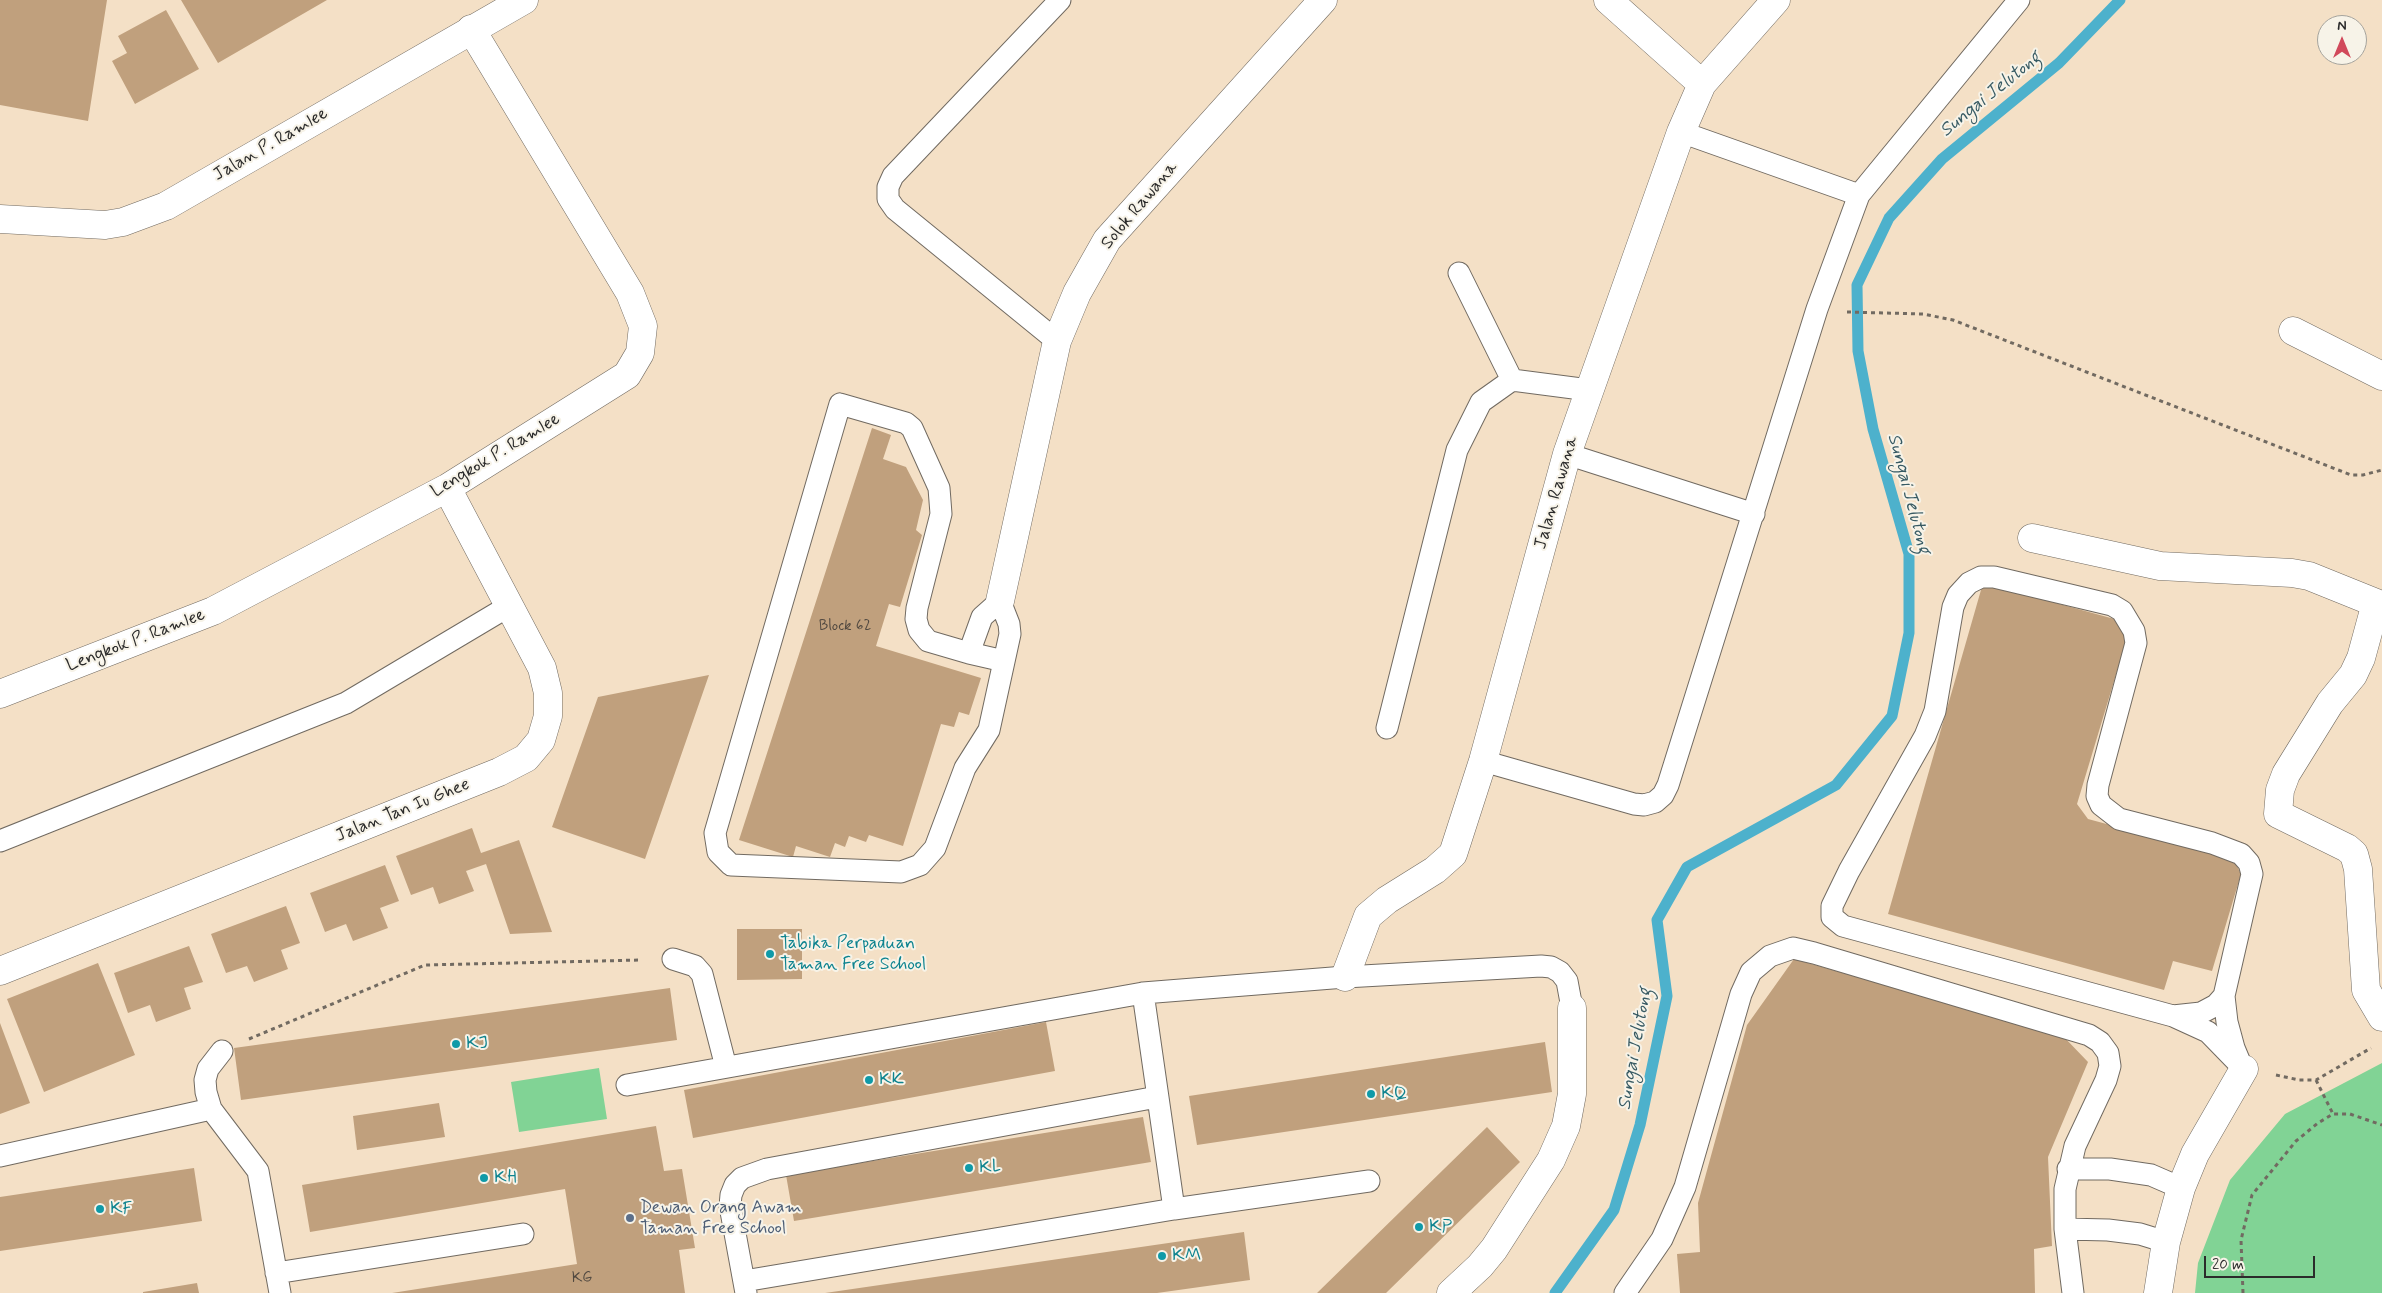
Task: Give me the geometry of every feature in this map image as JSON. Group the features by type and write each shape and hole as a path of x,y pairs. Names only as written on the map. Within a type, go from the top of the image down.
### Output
{"street":[{"name":"Jalan P. Ramlee","path":"0,219 105,225 123,222 166,206 524,0"},
{"name":"Solok Rawana","path":"1000,601 1057,341 1077,293 1107,240 1323,0"},
{"path":"1608,0 1702,84"},
{"name":"Jalan Rawana","path":"1344,977 1368,916 1387,900 1436,870 1453,854 1482,761 1567,454 1681,132 1702,84 1776,0"},
{"name":"Lengkok P. Ramlee","path":"0,694 213,611 447,488 627,375 640,353 643,326 630,293 471,29"},
{"path":"2293,332 2382,376"},
{"name":"Jalan Tan Iu Ghee","path":"0,971 499,772 526,758 541,740 548,716 548,693 542,668 447,488"},
{"path":"2032,538 2160,566 2292,573 2309,576 2379,604 2361,658 2353,675 2330,703 2286,774 2280,790 2278,814 2347,848 2354,854 2358,869 2366,990 2382,1017"},
{"path":"1451,1293 1480,1266 1494,1249 1551,1160 1566,1126 1572,1094 1572,1008"},
{"path":"2158,1293 2166,1242 2181,1188 2195,1154 2244,1069"}],"lane":[{"path":"1057,341 895,209 888,199 888,187 893,176 1060,0"},
{"path":"1482,761 1634,804 1644,805 1654,802 1663,795 1754,514 1817,309 1859,195 2019,0"},
{"path":"1681,132 1859,195"},
{"path":"1459,274 1512,380"},
{"path":"1387,728 1457,450 1481,402 1512,380 1589,390"},
{"path":"969,653 982,617 1000,601 1009,624 1010,634 989,730 965,768 936,848 920,865 901,872 731,865 718,852 714,834 840,404 906,424 912,428 938,488 941,514 916,619 919,630 928,641 969,653 1004,661"},
{"path":"1567,454 1754,514"},
{"path":"1981,577 1994,577 2112,605 2122,611 2130,622 2136,643 2134,656 2098,785 2097,796 2101,805 2119,819 2212,843 2241,854 2249,863 2252,874 2224,996 2227,1022 2234,1048 2244,1069 2208,1032 2172,1016 1843,926 1832,917 1832,906 1849,870 1925,736 1935,711 1958,594 1969,583 1981,577"},
{"path":"0,841 346,703 509,606"},
{"path":"1625,1293 1662,1238 1686,1187 1741,994 1751,972 1770,956 1792,948 2089,1035 2100,1042 2108,1053 2110,1066 2075,1146 2065,1188 2065,1229 2073,1293"},
{"path":"673,959 695,966 702,974 726,1067"},
{"path":"627,1085 1143,993 1344,977 1541,966 1551,967 1560,972 1567,981 1572,1008"},
{"path":"1143,993 1174,1209"},
{"path":"2172,1016 2201,1013 2216,1005 2224,996"},
{"path":"222,1051 208,1069 205,1080 211,1109 258,1171 278,1283 523,1234"},
{"path":"1157,1096 767,1169 742,1178 733,1190 730,1206 745,1287 1174,1209 1369,1180"},
{"path":"0,1156 211,1109"},
{"path":"2068,1169 2110,1169 2152,1175 2181,1188"},
{"path":"2065,1229 2108,1230 2140,1234 2166,1242"}],"path":[{"path":"1839,311 1877,314 1923,314 1953,320 2351,475 2363,475 2382,470"},
{"path":"222,1051 425,965 673,959"},
{"path":"2244,1069 2299,1080 2316,1080 2374,1047"},
{"path":"2316,1080 2333,1114"},
{"path":"2243,1293 2241,1240 2252,1195 2296,1141 2318,1123 2333,1114 2350,1114 2382,1125"}],"green space":[{"path":"2382,1063 2382,1293 2195,1293 2198,1263 2230,1180 2285,1114"},
{"path":"599,1068 607,1119 519,1132 511,1082"}],"building":[{"path":"0,0 107,0 88,121 0,105"},
{"path":"181,0 327,0 218,63"},
{"path":"166,10 199,69 135,104 112,61 127,53 118,36"},
{"path":"872,428 891,435 883,459 906,467 923,500 916,530 922,535 900,607 889,604 876,646 981,678 969,715 959,712 954,727 941,724 903,846 869,835 866,842 849,836 845,847 835,843 830,857 796,846 793,857 739,840"},
{"path":"1983,583 2118,620 2127,638 2077,804 2088,819 2233,858 2241,874 2212,971 2173,961 2164,990 1888,914"},
{"path":"709,675 645,859 552,827 598,697"},
{"path":"472,828 481,853 519,840 552,932 510,934 486,864 466,871 474,891 439,904 433,887 411,895 396,856"},
{"path":"385,865 399,901 380,908 388,928 353,941 346,924 325,932 310,893"},
{"path":"286,906 300,943 281,950 288,969 254,982 247,966 226,973 211,934"},
{"name":"Tabika Perpaduan Taman Free School","path":"737,929 802,929 802,979 737,980"},
{"path":"189,946 203,982 184,988 191,1009 156,1022 150,1005 128,1013 114,973"},
{"path":"1794,959 2063,1036 2088,1062 2048,1157 2052,1246 2034,1249 2035,1293 1680,1293 1677,1254 1700,1252 1698,1203 1747,1025"},
{"path":"98,963 135,1055 44,1092 7,999"},
{"name":"KJ","path":"670,988 677,1040 241,1100 234,1048"},
{"name":"KK","path":"1046,1022 1055,1071 693,1138 684,1090"},
{"path":"0,1023 30,1103 0,1114"},
{"name":"KQ","path":"1545,1042 1552,1092 1197,1145 1189,1096"},
{"path":"439,1103 445,1137 357,1150 353,1116"},
{"name":"KL","path":"1143,1117 1151,1162 794,1221 786,1175"},
{"path":"656,1126 664,1171 682,1169 695,1248 679,1250 685,1293 392,1293 577,1264 565,1189 310,1232 302,1185"},
{"name":"KP","path":"1487,1127 1520,1162 1386,1293 1317,1293"},
{"name":"KF","path":"194,1168 202,1221 0,1251 0,1197"},
{"name":"KM","path":"1244,1232 1250,1280 1157,1293 825,1293"},
{"path":"197,1283 199,1293 143,1293 143,1292"}],"waterway":[{"name":"Sungai Jelutong","path":"1555,1293 1614,1210 1640,1125 1667,996 1657,920 1687,867 1836,785 1892,716 1909,633 1909,554 1873,429 1858,351 1857,285 1889,218 1942,159 2059,63 2120,0"}],"place":[{"name":"Tabika Perpaduan Taman Free School","path":"770,954"},
{"name":"KJ","path":"456,1044"},
{"name":"KK","path":"869,1080"},
{"name":"KQ","path":"1371,1094"},
{"name":"KL","path":"969,1168"},
{"name":"KH","path":"484,1178"},
{"name":"KF","path":"100,1209"},
{"name":"Dewan Orang Awam Taman Free School","path":"630,1218"},
{"name":"KP","path":"1419,1227"},
{"name":"KM","path":"1162,1256"}]}
